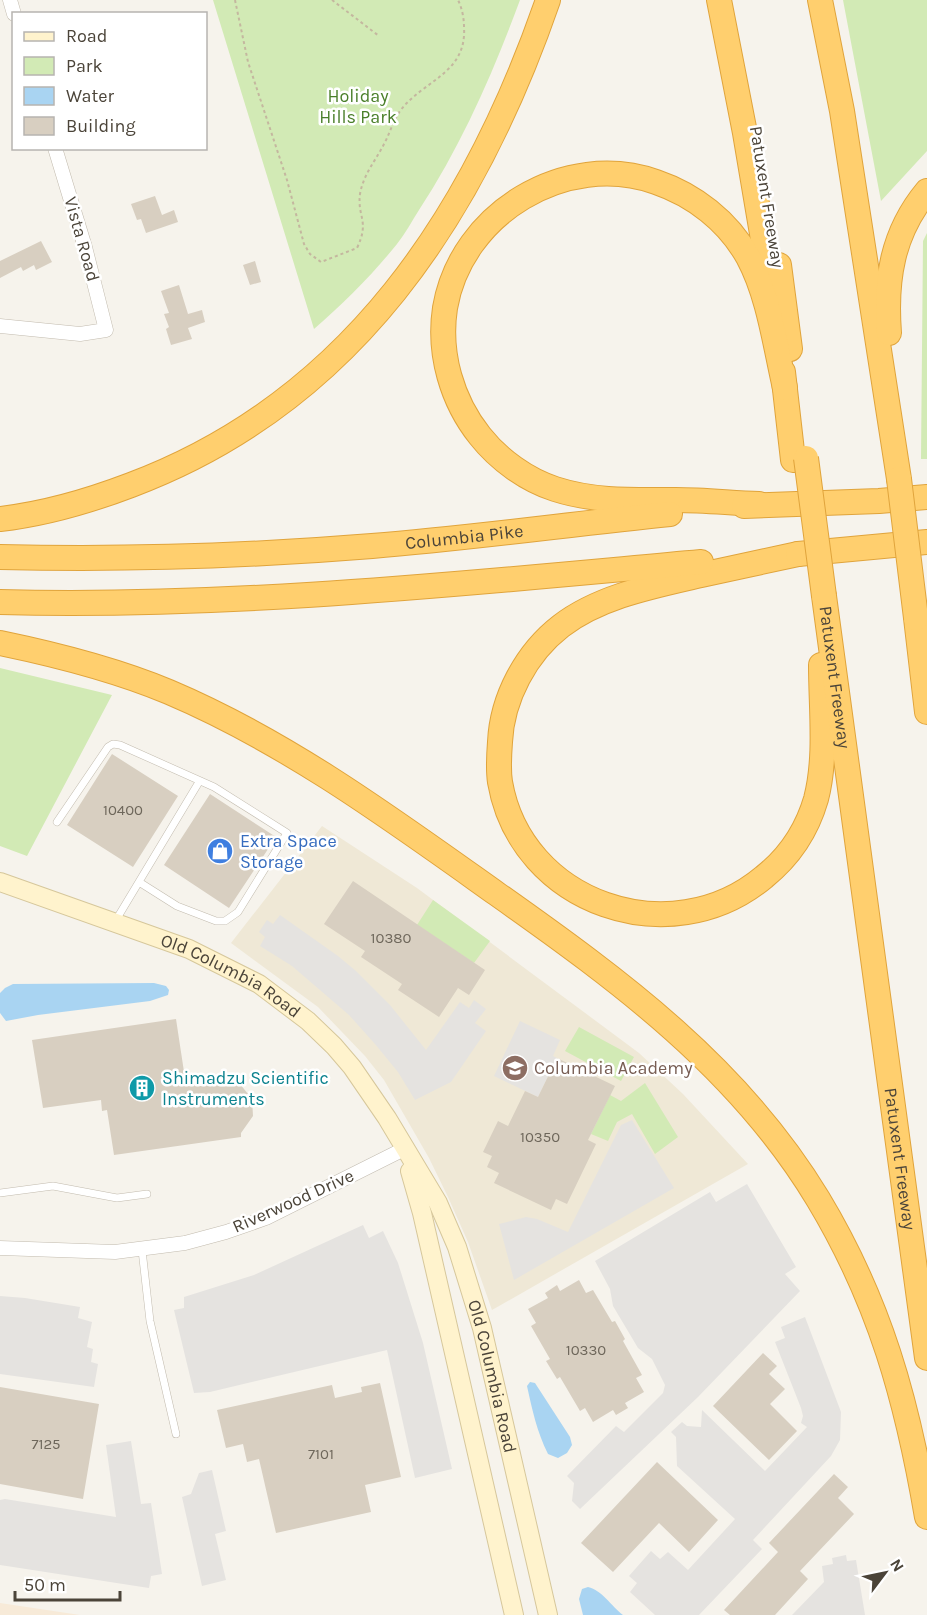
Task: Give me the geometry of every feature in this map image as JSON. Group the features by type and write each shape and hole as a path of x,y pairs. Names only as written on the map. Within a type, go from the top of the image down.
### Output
{"highway":[{"path":"0,519 20,517 71,505 166,472 248,427 325,368 390,298 422,256 451,212 478,166 505,112 548,0"},
{"path":"719,0 761,222 784,388"},
{"name":"Patuxent Freeway","path":"731,0 772,220 818,596 927,1358"},
{"path":"820,0 843,122 898,479 927,712"},
{"path":"759,504 678,500 610,500 554,488 510,465 487,444 470,422 457,399 448,369 444,342 445,308 456,274 480,234 498,215 520,198 568,177 624,174 675,189 696,200 733,233 756,273 765,300 800,459"},
{"path":"898,479 887,310 889,282 893,253 904,226 927,191"},
{"path":"879,501 927,491"},
{"name":"Columbia Pike","path":"0,557 156,557 373,546 759,504 879,501 927,497"},
{"path":"0,602 159,603 343,593 927,544"},
{"path":"798,554 648,588 610,600 583,612 555,631 528,661 514,685 506,706 501,729 500,781 515,827 547,869 569,887 594,902 644,915 674,915 702,910 728,901 752,888 773,870 790,851 806,827 816,799 821,773 821,665 818,596"},
{"path":"915,618 927,669"},
{"path":"0,643 67,657 116,672 170,693 229,721 294,758 447,858 527,915 621,984 703,1055 784,1147 847,1249 872,1302 893,1364 918,1466 927,1517"},
{"path":"821,665 844,835 879,1012"}],"street":[{"name":"Vista Road","path":"0,326 80,334 106,330 88,258 56,150"},
{"name":"Old Columbia Road","path":"0,882 197,953 259,984 288,1004 334,1046 352,1067 387,1118 438,1203 457,1247 472,1292 548,1615"},
{"name":"Old Columbia Road","path":"404,1149 422,1213 514,1615"},
{"name":"Riverwood Drive","path":"0,1248 84,1252 142,1250 185,1243 266,1218 404,1149"}],"lane":[{"path":"57,822 108,747 113,744 120,745 214,787 287,833 238,912 225,921 216,921 177,906 139,882"},
{"path":"114,922 199,782"},
{"path":"0,1193 53,1186 117,1198 147,1194"},
{"path":"142,1250 150,1321 176,1434"}],"path":[{"path":"235,0 248,62 287,180 304,244 310,254 321,262 357,248 363,235 364,222 360,195 399,112 412,97 442,76 460,54 465,37 463,14 458,0"},
{"path":"332,0 379,36"}],"shaded area":[{"name":"Columbia Academy","path":"322,826 417,888 639,1053 683,1094 748,1164 492,1310 468,1242 448,1197 429,1158 384,1080 365,1056 318,1007 231,943"},
{"path":"280,915 356,971 390,1005 426,1050 460,1002 469,1008 474,1000 486,1009 475,1023 486,1031 451,1082 415,1100 398,1072 349,1015 292,966 260,946 265,937 259,932 267,920 273,924"},
{"path":"520,1021 560,1040 553,1056 557,1058 538,1097 494,1076"},
{"path":"632,1120 674,1188 514,1280 499,1224 526,1217 537,1219 568,1232 621,1125"},
{"path":"747,1184 796,1267 785,1274 800,1291 698,1397 580,1509 572,1501 574,1483 567,1476 616,1426 624,1432 663,1393 665,1385 652,1359 638,1348 613,1306 610,1289 595,1261 710,1192 716,1202"},
{"path":"363,1225 369,1238 383,1231 398,1263 423,1343 452,1469 415,1478 387,1350 210,1392 194,1393 174,1310 184,1308 184,1297 254,1275"},
{"path":"0,1296 80,1307 78,1318 92,1322 87,1347 93,1349 91,1362 98,1364 94,1387 0,1374"},
{"path":"805,1317 841,1412 840,1440 831,1456 753,1540 762,1549 699,1615 655,1615 630,1592 637,1583 629,1576 651,1551 660,1559 668,1552 688,1570 735,1519 677,1466 676,1437 671,1432 682,1422 687,1426 701,1427 702,1410 765,1471 807,1427 801,1423 803,1416 801,1408 775,1342 785,1338 781,1327"},
{"path":"131,1441 141,1504 151,1503 162,1574 151,1576 149,1588 0,1565 0,1500 116,1517 106,1445"},
{"path":"212,1470 226,1531 215,1534 226,1580 202,1586 182,1497 191,1494 199,1473"},
{"path":"846,1555 847,1561 856,1560 865,1615 792,1615 824,1582 822,1566 833,1564 832,1558"},
{"path":"0,1603 80,1615 0,1615"}],"green space":[{"name":"Holiday Hills Park","path":"213,0 520,0 488,81 435,185 397,244 368,278 314,329"},
{"path":"843,0 927,0 927,151 881,201"},
{"path":"927,233 927,459 921,459 923,241"},
{"path":"0,668 112,695 27,856 0,846"},
{"path":"433,900 490,941 474,963 417,925"},
{"path":"579,1027 634,1057 621,1081 565,1051"},
{"path":"645,1083 678,1137 655,1154 632,1114 617,1122 608,1141 591,1134 610,1095 621,1101"}],"water":[{"path":"154,983 166,986 169,990 168,995 150,1001 6,1021 0,1013 0,993 13,984"},
{"path":"530,1382 535,1383 570,1437 572,1445 567,1453 558,1458 548,1454 541,1437 527,1386"},
{"path":"588,1587 602,1595 623,1615 583,1615 579,1599 582,1589"}],"building":[{"path":"155,196 162,215 174,210 178,222 146,233 141,219 137,220 131,204"},
{"path":"41,241 52,262 36,270 34,265 23,271 21,267 0,278 0,261"},
{"path":"255,261 261,282 250,285 243,265"},
{"path":"179,285 188,314 202,310 205,322 188,328 192,339 171,345 166,329 169,327 164,314 169,313 161,291"},
{"path":"112,754 178,796 133,867 67,825"},
{"name":"Extra Space Storage","path":"210,794 276,837 229,908 164,865"},
{"path":"353,881 485,970 469,995 458,988 439,1017 398,990 402,984 361,957 365,951 324,924"},
{"name":"Shimadzu Scientific Instruments","path":"176,1019 186,1085 233,1078 234,1082 240,1084 252,1099 253,1116 241,1133 241,1137 114,1155 107,1110 102,1111 101,1100 43,1108 32,1040"},
{"path":"557,1058 615,1086 588,1140 596,1144 567,1204 556,1199 551,1210 494,1183 499,1173 487,1167 492,1156 483,1152 498,1121 508,1126 525,1091 538,1097"},
{"path":"579,1280 586,1293 593,1290 612,1322 615,1321 642,1375 636,1378 644,1392 625,1403 628,1408 616,1415 613,1410 593,1422 585,1408 580,1411 560,1377 557,1379 546,1361 550,1359 531,1326 536,1323 528,1309 548,1298 545,1293 557,1285 560,1291"},
{"path":"763,1353 777,1366 769,1374 785,1389 770,1404 797,1431 769,1460 713,1406"},
{"path":"380,1383 401,1477 365,1485 371,1512 276,1533 259,1459 247,1462 243,1444 226,1448 217,1410 332,1385 335,1398 362,1392 361,1387"},
{"path":"0,1387 99,1404 83,1499 0,1484"},
{"path":"657,1462 718,1520 689,1552 659,1523 613,1572 581,1543"},
{"path":"834,1474 848,1487 838,1498 854,1514 800,1571 808,1579 775,1615 730,1615 724,1610 778,1552 769,1543"}],"place":[{"name":"Extra Space Storage","path":"220,851"},
{"name":"Columbia Academy","path":"515,1068"},
{"name":"Shimadzu Scientific Instruments","path":"142,1088"}]}
